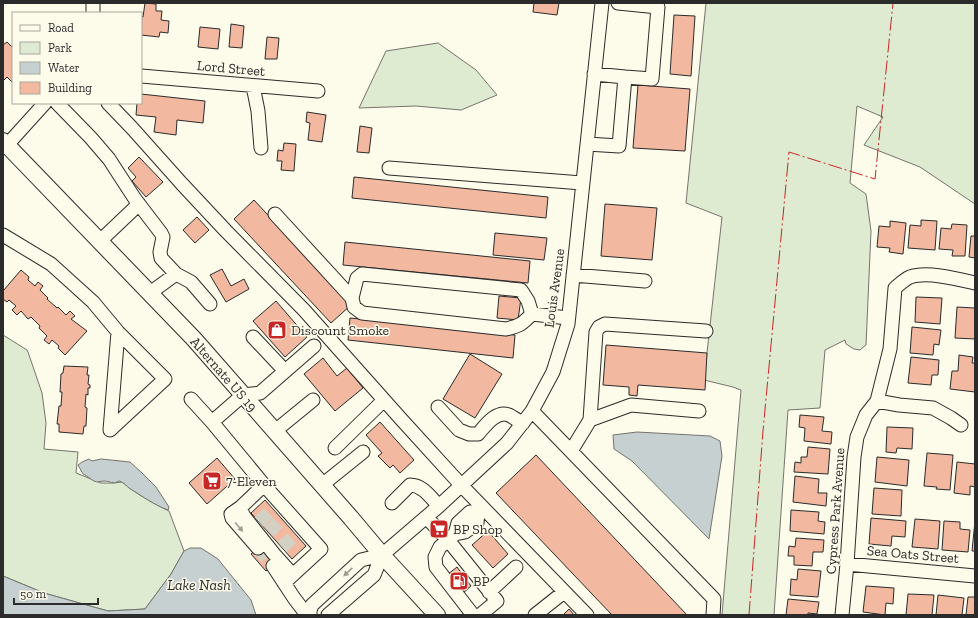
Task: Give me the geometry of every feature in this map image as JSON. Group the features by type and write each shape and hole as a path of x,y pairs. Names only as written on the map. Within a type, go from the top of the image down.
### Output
{"main road":[{"name":"Alternate US 19","path":"4,144 194,339 382,555 437,615"}],"street":[{"name":"Louis Avenue","path":"382,555 462,486 508,443 532,411 553,372 568,324 602,3"},
{"path":"594,74 652,80 658,7 624,3"},
{"name":"Lord Street","path":"142,76 318,91"},
{"path":"587,144 619,146 625,77"},
{"path":"253,86 258,111 261,148"},
{"path":"4,144 44,104"},
{"path":"58,104 109,159 138,204 164,237 160,252 161,258 176,274 191,282 210,304"},
{"path":"109,104 226,231 304,310 462,486 480,509 587,615"},
{"path":"389,168 582,183"},
{"path":"100,241 138,204"},
{"path":"274,214 352,298"},
{"path":"3,235 51,264 93,302 118,332 165,378 110,430 118,332"},
{"path":"150,293 176,274"},
{"path":"362,274 521,290 528,301 532,314 518,327 506,329 362,313 354,307 352,298 357,278 362,274"},
{"name":"Cypress Park Avenue","path":"842,615 848,564 854,456 857,437 866,415 876,401 890,349 895,288 910,277 921,274 975,283"},
{"path":"573,275 645,281"},
{"path":"532,314 568,318"},
{"path":"571,451 590,420 596,332 599,327 605,324 706,331"},
{"path":"252,338 285,371"},
{"path":"212,422 243,395 260,392 314,346"},
{"path":"191,399 264,485 277,506 300,532 321,549 288,579"},
{"path":"275,431 313,400"},
{"path":"335,448 384,400"},
{"path":"876,401 933,408 951,418 961,426"},
{"path":"590,420 630,405 699,411"},
{"path":"438,407 459,430 469,434 478,434 498,415 509,415 523,423"},
{"path":"532,411 714,599 713,615"},
{"path":"322,485 363,452"},
{"path":"263,540 232,518 231,514 241,507 264,485"},
{"path":"392,503 410,485 415,485 422,488 439,506"},
{"path":"241,507 243,516 256,525 263,540 276,556 309,615"},
{"path":"480,509 470,512 458,523 451,537 440,547 435,557 436,567 460,580 489,592 497,601 480,615"},
{"path":"426,517 451,537 460,580 473,615"},
{"path":"309,615 312,605 361,560 382,555"},
{"path":"328,615 374,574 382,555"},
{"name":"Sea Oats Street","path":"848,564 975,576"},
{"path":"489,592 516,567"},
{"path":"535,615 564,592"}],"green space":[{"path":"706,3 975,3 975,204 920,167 864,145 883,117 857,106 850,183 866,194 871,231 866,345 860,350 854,349 846,344 845,340 825,350 820,408 788,410 774,615 722,615 741,390 704,380 722,217 686,203"},
{"path":"438,43 476,70 497,95 461,110 416,106 359,108 386,51"},
{"path":"3,335 28,352 42,393 46,423 44,449 78,452 76,473 101,483 122,482 139,494 169,511 184,551 171,574 145,609 108,611 44,593 3,576"}],"water":[{"path":"637,432 710,436 720,441 722,456 709,539 632,461 614,449 613,435"},
{"path":"89,459 92,461 101,459 130,462 156,487 169,507 168,510 148,500 124,483 119,481 113,483 104,481 97,482 86,476 83,474 78,465"},
{"name":"Lake Nash","path":"190,548 201,548 218,559 251,600 256,615 3,615 3,576 44,593 108,611 145,609 171,574 184,551"}],"building":[{"path":"145,3 156,4 156,11 162,11 161,20 169,21 168,33 160,32 159,37 142,35"},
{"path":"534,3 559,3 557,15 533,12"},
{"path":"674,15 695,16 691,76 670,74"},
{"path":"231,24 244,26 242,48 229,47"},
{"path":"200,27 220,29 218,49 198,47"},
{"path":"267,37 279,38 277,59 265,59"},
{"path":"7,42 12,47 12,82 7,77 3,81 3,45"},
{"path":"638,85 690,89 685,151 633,148"},
{"path":"142,94 205,101 203,123 177,120 176,135 154,132 156,117 136,115 137,104 142,104"},
{"path":"307,112 326,115 322,142 308,140 310,123 306,122"},
{"path":"360,126 372,128 369,153 357,152"},
{"path":"284,143 296,144 294,171 281,170 282,161 277,161 278,150 283,151"},
{"path":"139,157 163,182 146,197 132,181 136,177 128,168"},
{"path":"354,177 548,197 546,218 352,198"},
{"path":"254,200 351,305 331,323 234,219"},
{"path":"605,204 657,208 652,260 601,256"},
{"path":"197,217 209,230 195,243 183,230"},
{"path":"921,220 937,221 935,250 908,248 910,225 921,226"},
{"path":"890,221 906,223 903,254 889,252 890,248 877,247 879,226 890,227"},
{"path":"952,224 967,225 965,256 952,256 953,250 939,249 941,228 951,229"},
{"path":"495,233 547,238 544,260 493,255"},
{"path":"971,236 975,236 975,258 969,257"},
{"path":"345,242 530,261 528,283 343,265"},
{"path":"222,269 231,286 244,279 249,289 226,302 210,275"},
{"path":"21,270 29,277 28,280 35,286 38,282 43,286 40,290 48,298 47,299 66,315 70,311 75,316 71,319 87,331 65,355 58,348 59,346 52,340 49,344 44,340 47,336 31,317 28,319 21,311 17,315 12,310 16,306 9,300 7,302 3,299 3,291"},
{"path":"499,296 521,298 518,320 497,318"},
{"path":"916,297 942,298 940,324 915,322"},
{"path":"276,301 307,337 285,357 253,321"},
{"path":"957,307 975,308 975,339 955,338"},
{"path":"350,318 515,335 513,358 348,340"},
{"path":"912,327 941,330 939,345 934,344 933,355 910,353"},
{"path":"606,345 707,353 705,390 638,385 637,396 629,395 629,387 603,385"},
{"path":"470,354 502,374 475,418 443,399"},
{"path":"959,355 973,357 972,363 975,363 975,392 950,389 952,371 958,371"},
{"path":"911,357 939,360 938,375 932,375 931,385 908,383"},
{"path":"323,358 337,376 347,368 363,388 335,411 304,374"},
{"path":"64,366 88,367 87,375 89,375 88,384 90,385 90,388 88,388 88,395 86,394 86,426 84,426 83,434 59,432 59,424 57,424 59,406 61,406 61,374 63,373"},
{"path":"800,415 824,417 822,431 832,432 831,444 804,441 805,428 799,427"},
{"path":"380,422 414,460 400,473 393,465 390,468 378,456 382,453 366,435"},
{"path":"887,427 913,428 912,449 897,448 896,453 886,452"},
{"path":"808,447 830,449 828,474 794,472 795,462 801,463 801,457 807,457"},
{"path":"927,453 953,455 950,490 924,486"},
{"path":"536,455 687,615 612,615 496,493"},
{"path":"877,457 909,460 907,486 875,482"},
{"name":"7-Eleven","path":"217,458 235,479 207,504 189,483"},
{"path":"957,462 975,464 975,487 970,486 970,495 954,493"},
{"path":"795,476 819,479 818,493 827,493 826,506 793,502"},
{"path":"874,488 902,490 901,516 872,514"},
{"name":"7-Eleven","path":"265,500 306,546 292,559 251,513"},
{"path":"791,510 819,512 818,521 825,522 824,534 790,531"},
{"path":"871,518 906,521 905,537 892,536 891,546 869,544"},
{"path":"915,519 940,521 938,549 912,547"},
{"path":"944,521 960,522 960,529 970,530 968,552 942,550"},
{"path":"975,521 975,551 972,551"},
{"path":"488,531 508,554 493,568 472,545"},
{"path":"796,538 824,540 823,552 813,552 812,566 794,565 794,556 788,556 789,546 795,547"},
{"path":"260,546 275,563 266,571 251,554"},
{"name":"BP","path":"457,567 471,586 462,594 447,575"},
{"path":"798,569 821,571 818,597 790,595 791,579 797,580"},
{"path":"866,586 894,588 893,604 886,603 885,615 863,612"},
{"path":"908,594 934,595 932,615 906,615"},
{"path":"938,595 964,598 962,615 936,615"},
{"path":"968,597 975,597 975,615 966,615"},
{"path":"788,599 819,602 817,614 808,613 808,615 786,615"},
{"path":"569,609 574,615 563,615"}],"tunnel":[{"path":"259,522 273,509"},
{"path":"269,532 282,519"},
{"path":"282,547 296,535"},
{"path":"258,548 273,566"},
{"path":"455,585 464,577"}],"power":[{"path":"749,615 763,431 789,152 875,179 893,3"}],"place":[{"name":"Discount Smoke","path":"277,330"},
{"name":"7-Eleven","path":"212,481"},
{"name":"BP Shop","path":"439,529"},
{"name":"BP","path":"459,581"}]}
